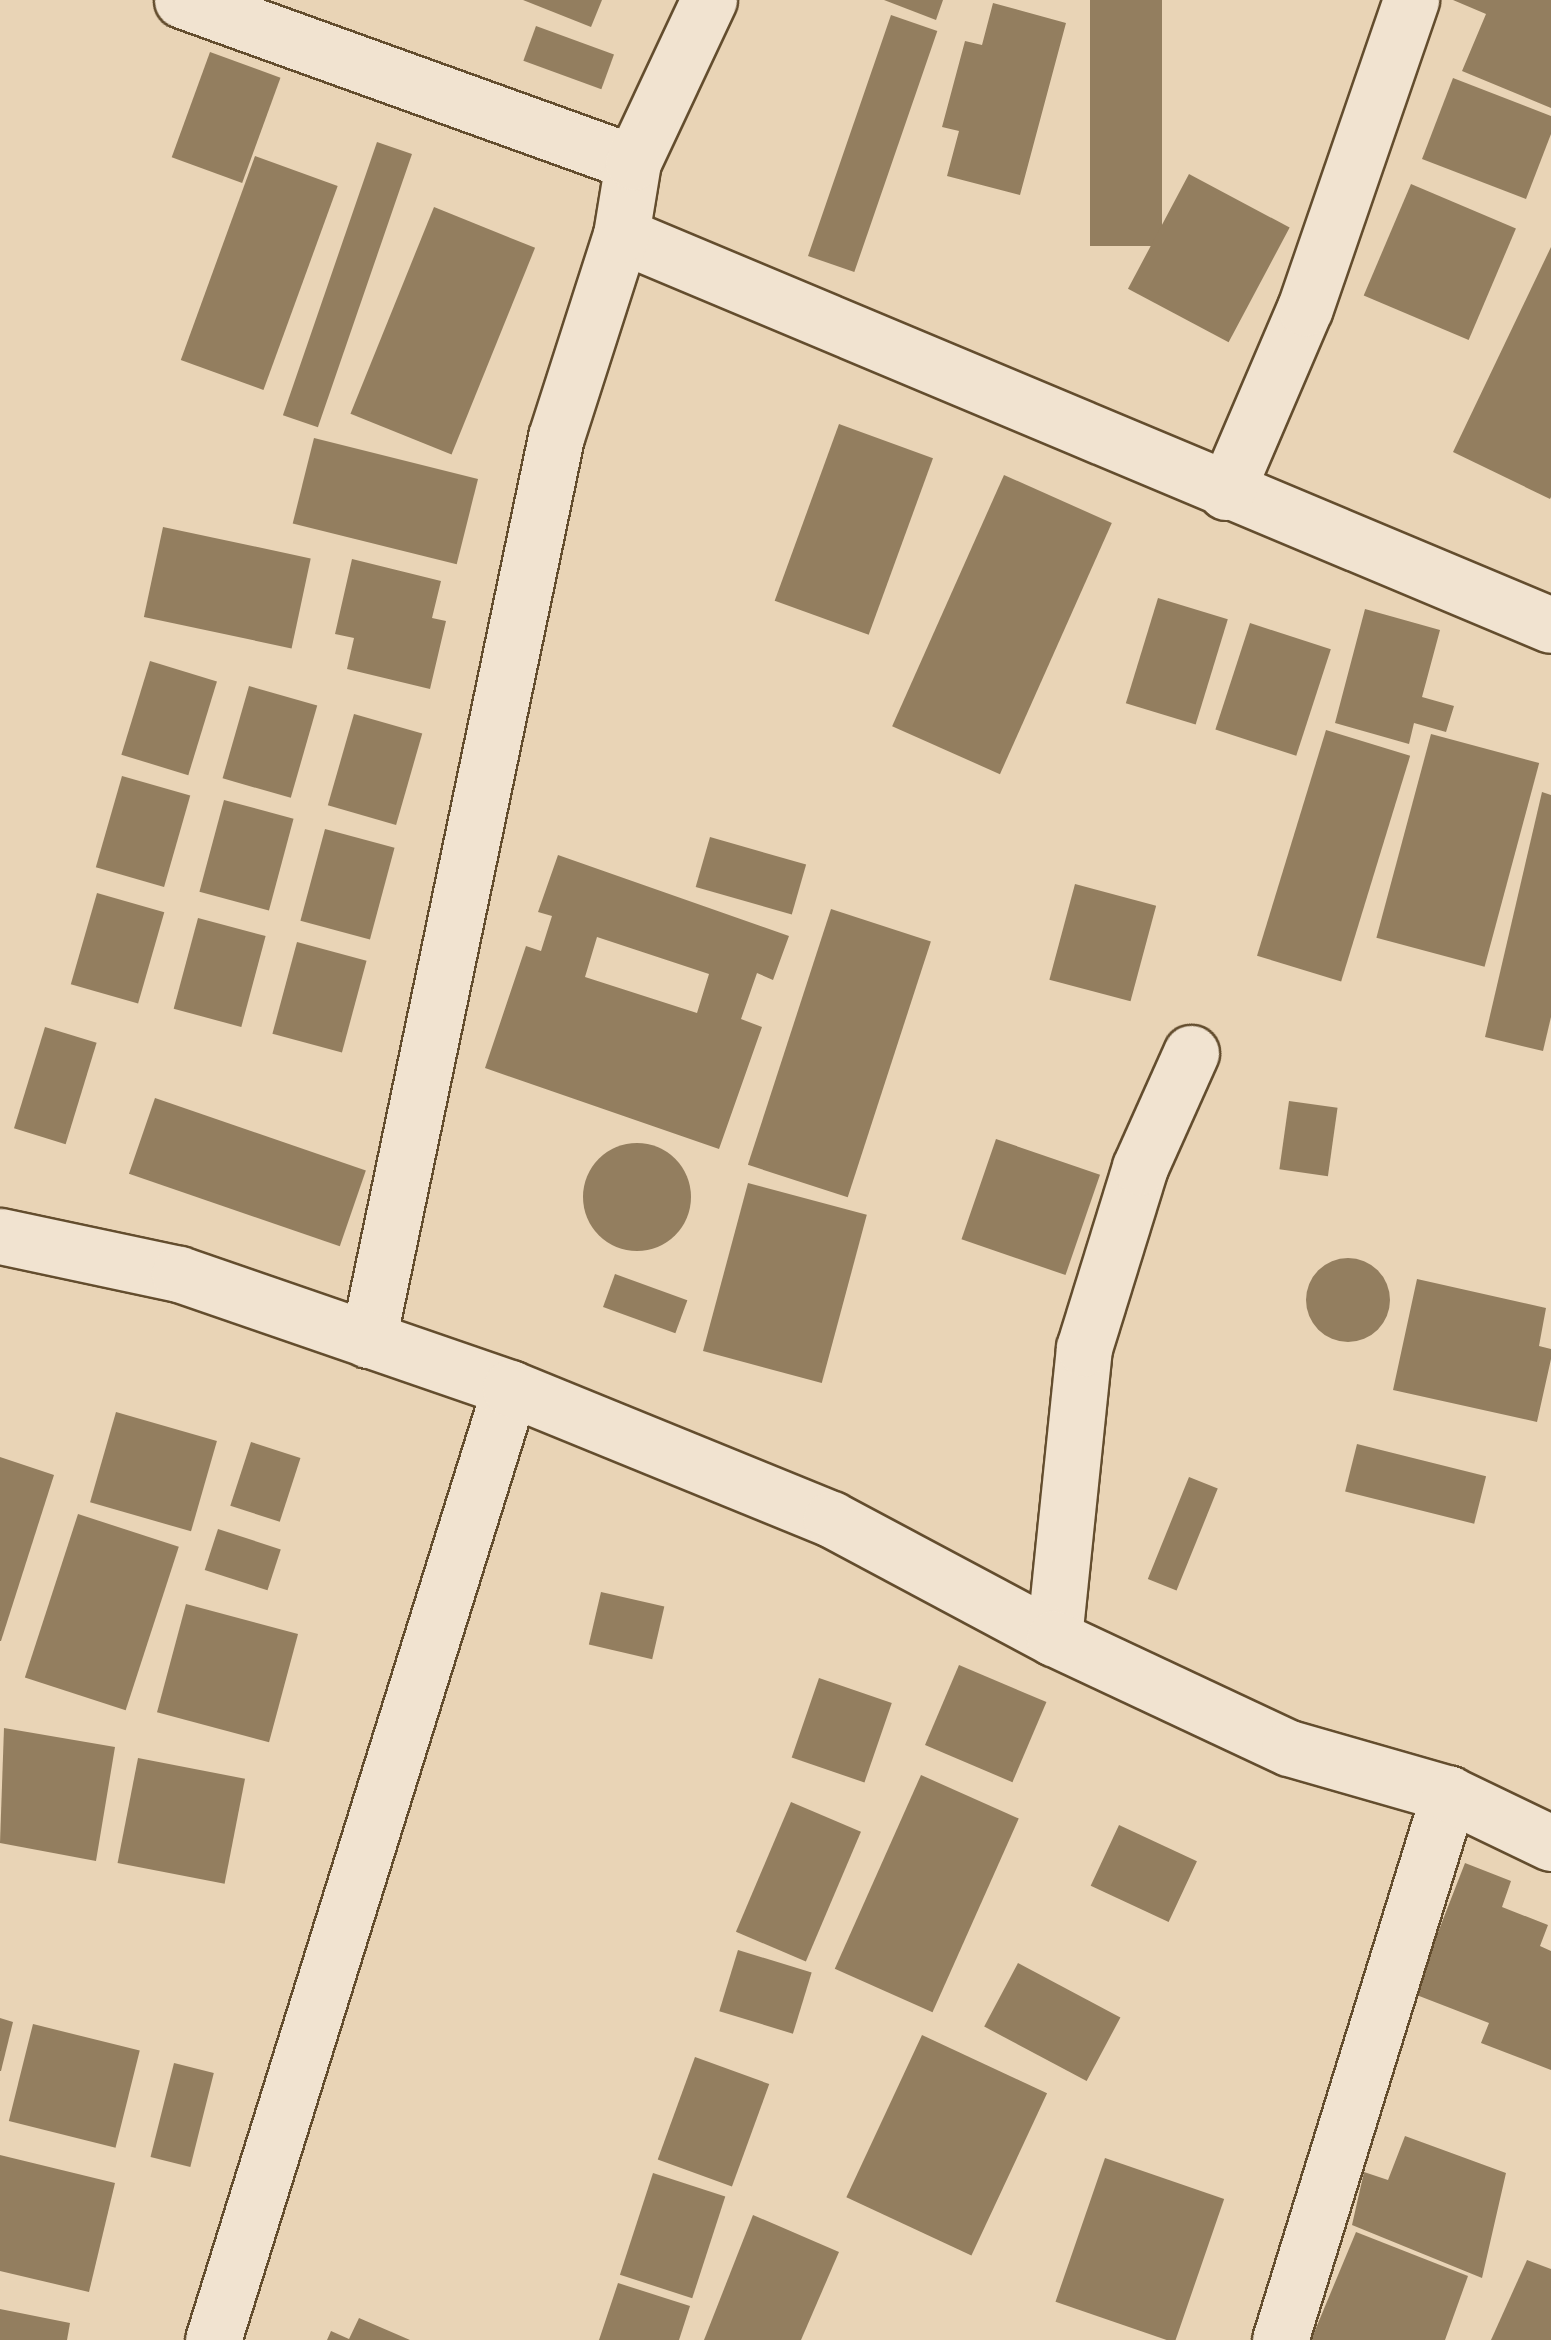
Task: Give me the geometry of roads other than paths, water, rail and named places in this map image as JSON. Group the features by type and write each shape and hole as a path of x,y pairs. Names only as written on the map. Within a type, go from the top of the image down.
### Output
{"street":[{"path":"182,0 633,162"},
{"path":"368,1340 556,437 621,235 633,162 709,0"},
{"path":"1226,492 1304,308 1411,0"},
{"path":"621,235 1226,492 1551,625"},
{"path":"1054,1638 1084,1348 1140,1167 1190,1052"},
{"path":"0,1236 179,1274 510,1388 831,1520 1054,1638 1289,1748 1448,1794 1551,1844"},
{"path":"212,2340 510,1388"},
{"path":"1280,2340 1448,1794"}]}
